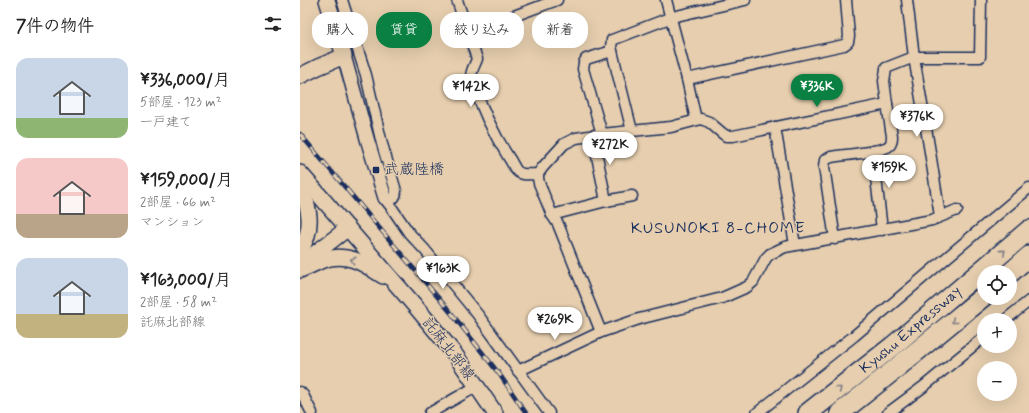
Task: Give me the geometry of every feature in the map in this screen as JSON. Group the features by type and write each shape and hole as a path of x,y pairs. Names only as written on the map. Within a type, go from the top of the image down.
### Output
{"highway":[{"name":"Kyushu Expressway","path":"808,413 893,346 1029,230"},
{"path":"1017,267 1029,256"},
{"name":"Kyushu Expressway","path":"840,413 977,302"}],"main road":[{"path":"300,76 344,56 327,0"},
{"name":"託麻北部線","path":"300,173 454,353 495,413"},
{"path":"300,184 307,203 310,219 306,241 300,250"},
{"path":"300,264 309,259 348,228"},
{"name":"託麻北部線","path":"300,270 335,257 350,258 369,267 399,287"}],"street":[{"path":"342,0 366,75 382,144 396,191 395,197 387,200"},
{"path":"457,0 461,12"},
{"path":"524,12 557,0"},
{"path":"666,0 672,17 696,120"},
{"path":"632,131 612,51 612,40 672,17 745,0"},
{"path":"687,79 844,45 848,42 849,36 846,0"},
{"path":"907,0 914,56 940,216"},
{"path":"835,238 824,167 825,160 831,157 873,151 885,148 891,144 892,140 884,81 886,68 914,56 980,57 981,0"},
{"path":"473,48 477,59 471,72 471,77 486,116 502,148 518,171 522,173 538,174"},
{"path":"606,201 597,135 584,63 586,59 612,51"},
{"path":"344,56 368,142 387,200 409,233 425,250 478,315 549,413"},
{"path":"601,332 538,178 538,174 543,167 564,144 576,138 671,127 701,119 710,122 726,136 733,136 887,104"},
{"path":"775,128 795,245"},
{"path":"873,151 882,230"},
{"path":"757,413 854,336 1029,188"},
{"path":"552,214 632,196"},
{"path":"518,371 601,332 639,319 722,298 747,287 753,282 766,258 770,254 785,247 932,220 957,210"},
{"path":"1014,313 1029,301"},
{"path":"888,413 923,387 977,343"},
{"path":"430,413 477,386"},
{"path":"300,392 312,413"}],"railway":[{"path":"300,134 452,314 500,375 526,413"}],"place":[{"name":"武蔵陸橋","path":"376,170"}],"district":[{"name":"KUSUNOKI 8-CHOME","path":"718,228"}]}
